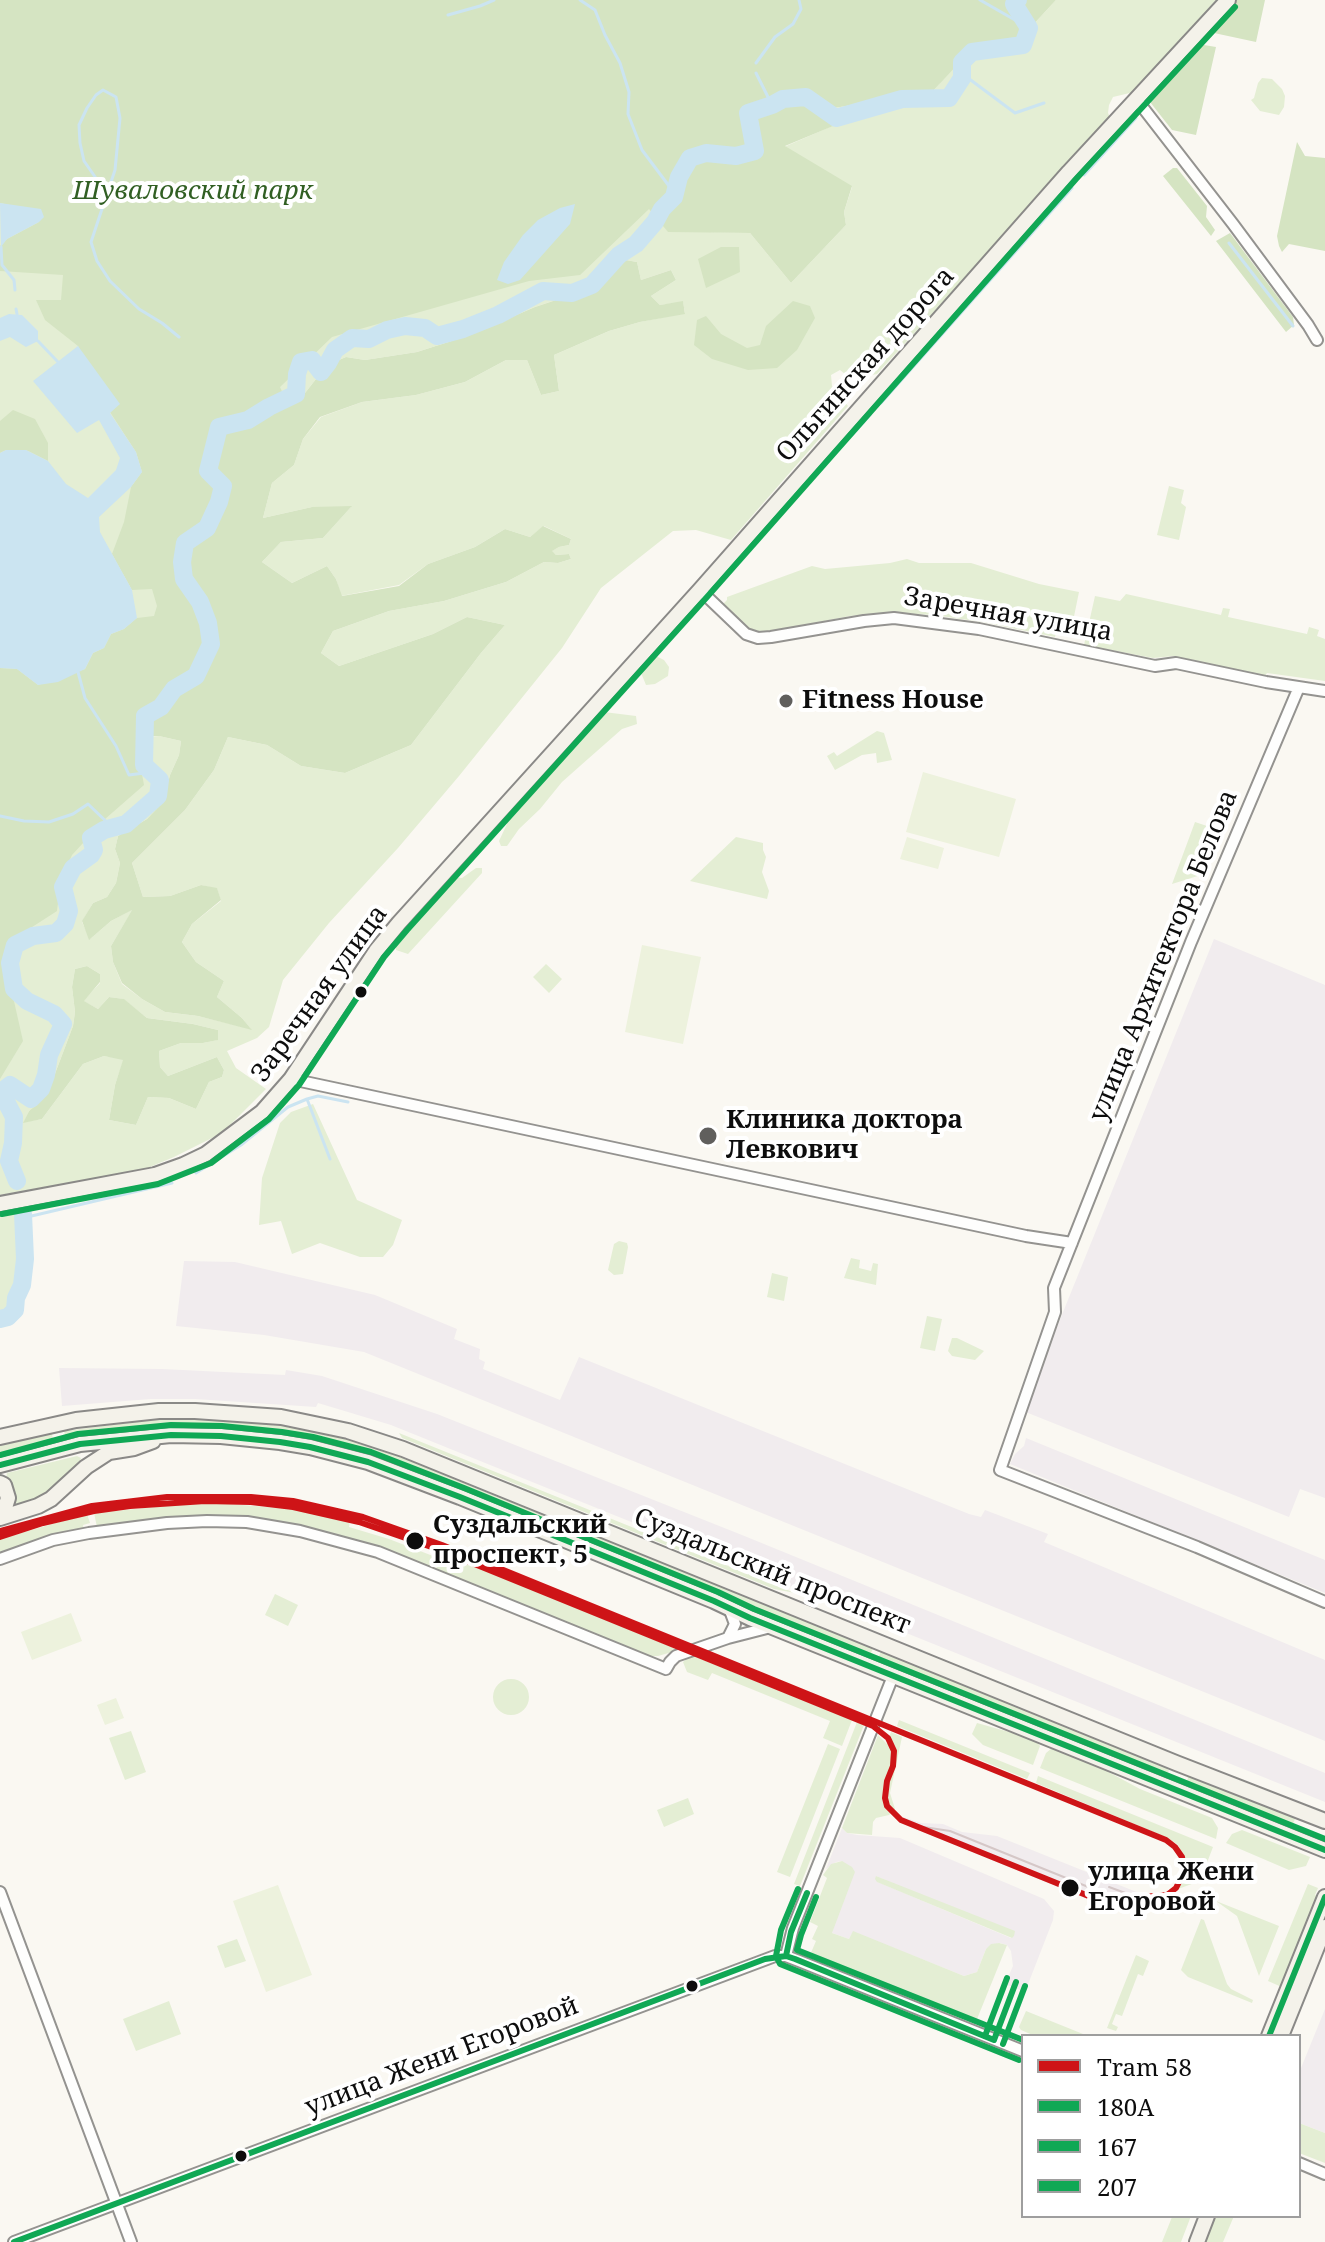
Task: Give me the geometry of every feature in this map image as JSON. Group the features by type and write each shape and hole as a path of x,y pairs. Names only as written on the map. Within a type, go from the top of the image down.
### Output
{"main road":[{"name":"Ольгинская дорога","path":"541,764 700,590 1069,172 1228,0"},
{"name":"Заречная улица","path":"0,1204 155,1175 206,1154 262,1112 291,1079 376,951 541,764"},
{"name":"Суздальский проспект","path":"0,1437 76,1420 159,1411 281,1417 348,1431 388,1443 1325,1821"},
{"name":"Суздальский проспект","path":"0,1465 80,1444 171,1435 280,1442 368,1462 1325,1850"},
{"path":"0,1516 38,1506 51,1499 86,1467 109,1452 134,1448 171,1435"},
{"path":"0,1483 4,1485 8,1498 0,1516"},
{"path":"1164,1785 1180,1778 1176,1763"},
{"path":"1270,2034 1325,1897"},
{"path":"1282,2034 1325,1927"},
{"path":"1186,2242 1196,2218"},
{"path":"1197,2242 1206,2218"}],"street":[{"path":"1137,100 1317,340"},
{"name":"Заречная улица","path":"700,590 746,634 758,638 894,618 979,629 1155,666 1176,663 1325,691"},
{"name":"улица Архитектора Белова","path":"1299,687 1191,942 1054,1288 1055,1312 1000,1470 1197,1547 1325,1602"},
{"path":"291,1079 1026,1236 1072,1243"},
{"path":"0,1559 53,1540 98,1532 167,1523 247,1522 300,1531 378,1552 666,1669 676,1656 773,1627"},
{"path":"728,1638 735,1624 729,1608"},
{"path":"893,1676 791,1932 786,1956 1021,2050"},
{"path":"0,1892 131,2242"},
{"name":"улица Жени Егоровой","path":"14,2242 765,1959 786,1956"},
{"path":"1301,2164 1325,2174"}],"shaded area":[{"path":"1214,939 1325,985 1325,1498 1300,1489 1289,1517 1023,1411"},
{"path":"184,1261 235,1262 375,1295 457,1329 454,1339 480,1349 479,1359 485,1362 483,1369 560,1400 579,1357 969,1514 981,1517 985,1510 1048,1534 1044,1542 1325,1660 1325,1741 364,1352 264,1335 176,1326"},
{"path":"59,1368 285,1375 286,1370 322,1376 437,1414 1325,1773 1325,1802 391,1425 318,1403 316,1407 151,1399 62,1406"},
{"path":"1026,1438 1325,1560 1325,1593 1010,1464 1024,1446"},
{"path":"903,1817 921,1823 943,1824 962,1832 997,1836 1144,1895 1142,1902 1090,1900 901,1823"},
{"path":"842,1828 847,1833 857,1835 900,1838 1044,1899 1054,1911 1053,1920 1025,1992 1005,1984 1013,1966 1007,1945 999,1943 986,1949 977,1972 964,1976 853,1932 849,1939 832,1933 842,1861 826,1869","holes":["876,1876 1014,1936 1011,1938 878,1882"]},
{"path":"1325,2009 1325,2133 1301,2124 1301,2068"}],"green space":[{"path":"0,0 1008,0 1016,15 1016,25 1004,38 991,43 967,39 962,44 959,63 970,51 1020,39 1056,0 1216,0 1134,92 1113,97 1108,113 1111,119 877,374 851,379 840,370 831,375 832,386 848,406 731,540 696,530 673,531 601,588 562,648 459,776 329,923 283,980 269,1027 257,1038 227,1051 236,1068 266,1089 222,1133 145,1169 0,1195","holes":["892,68 920,79 926,75 940,83 932,92 834,108 832,126 784,147 852,187 844,212 846,225 791,283 750,233 668,231 652,212 667,195 688,151 701,145 745,148 751,144 747,115 756,99 782,92 799,80 813,78 836,106 878,93 885,86 887,71","620,259 637,262 641,280 671,270 676,280 651,296 660,305 683,302 685,313 609,331 554,355 559,391 541,395 527,360 506,360 465,382 416,395 362,402 321,417 303,439 294,465 272,483 263,518 312,507 351,507 323,538 281,542 262,562 292,583 327,566 336,579 341,596 399,585 428,564 475,547 505,529 530,537 544,526 571,539 569,545 551,551 556,555 569,554 571,559 558,563 544,562 506,582 444,601 389,611 333,631 321,653 339,666 433,634 467,617 505,625 411,745 345,773 301,766 267,745 228,737 214,770 185,810 132,863 143,897 170,896 201,885 217,889 221,901 192,924 182,942 196,962 224,981 217,997 251,1029 198,1016 165,1012 142,999 122,984 113,962 111,946 133,909 111,921 90,939 82,922 93,903 107,897 116,883 120,863 115,849 118,836 147,819 163,802 179,755 181,741 159,736 143,737 142,712 161,702 165,683 193,670 200,654 204,636 203,615 179,569 178,540 189,523 218,495 216,485 205,469 217,426 223,419 239,416 259,403 283,395 289,407 305,393 327,365 346,357 365,360 417,352 604,284","87,966 100,974 100,983 83,1001 98,1009 109,997 123,999 147,1018 218,1030 217,1040 181,1043 159,1051 160,1067 168,1076 217,1057 224,1070 222,1077 209,1082 196,1109 169,1098 148,1097 136,1125 109,1120 115,1085 124,1059 104,1056 83,1064 42,1119 24,1122 29,1111 43,1100 73,1026 75,969"]},
{"name":"Шуваловский парк","path":"0,0 1056,0 1020,39 970,51 932,92 834,108 833,126 785,146 852,186 844,212 846,225 791,283 750,233 668,232 649,209 580,275 529,281 332,337 280,387 289,407 305,393 327,365 346,357 365,360 417,352 467,336 535,307 604,284 620,259 637,262 641,280 671,270 676,280 651,296 660,305 683,301 685,314 609,331 554,355 559,391 541,395 527,360 506,360 465,382 416,395 362,402 320,417 303,439 294,465 272,483 263,518 312,507 352,506 323,538 281,542 262,562 292,583 327,566 342,596 399,586 428,564 475,547 505,529 530,537 543,526 571,539 569,545 552,551 556,555 569,554 571,559 558,563 544,562 506,582 444,601 389,611 333,631 321,653 339,666 433,634 467,617 505,625 411,745 345,773 301,766 267,745 228,737 214,770 185,810 132,863 143,897 170,896 201,885 217,888 221,900 192,924 182,942 196,962 224,981 217,997 252,1030 198,1016 165,1012 122,983 113,962 111,946 132,910 111,921 89,940 82,921 93,903 107,897 116,883 120,863 115,849 118,836 147,819 163,802 179,755 181,741 146,736 136,741 144,785 105,819 72,855 61,879 57,911 15,938 4,957 23,1041 0,1079 0,668 17,669 38,685 85,669 93,653 104,648 111,634 124,629 137,618 154,616 157,606 152,589 132,590 112,554 124,522 131,487 142,472 136,452 110,412 78,346 45,320 36,300 61,300 63,275 0,271 0,246 39,222 19,207 0,203"},
{"path":"1235,0 1265,0 1256,42 1212,30 1212,24"},
{"path":"1198,44 1216,47 1196,135 1172,130 1150,102"},
{"path":"1262,78 1272,79 1282,89 1284,107 1279,115 1260,111 1251,100"},
{"path":"1297,142 1305,156 1325,158 1325,251 1289,244 1282,252 1279,246 1277,236"},
{"path":"1177,168 1207,206 1206,217 1215,230 1211,236 1163,176"},
{"path":"1230,233 1293,317 1294,325 1286,332 1216,241"},
{"path":"721,247 739,247 740,272 706,288 698,259"},
{"path":"793,301 810,306 815,318 797,350 777,368 748,370 712,359 694,345 697,320 706,316 721,334 747,348 760,345 766,326"},
{"path":"13,410 35,419 48,443 48,461 26,450 0,453 0,421"},
{"path":"1169,486 1184,490 1181,503 1186,507 1179,540 1157,535"},
{"path":"907,559 919,563 971,563 1039,584 1079,592 1070,636 1056,633 1055,637 933,615 893,613 850,616 758,632 750,629 722,605 727,597 812,566 825,569"},
{"path":"1126,594 1221,615 1223,608 1230,609 1228,617 1307,634 1309,627 1319,630 1317,636 1325,639 1325,681 1267,673 1265,676 1174,656 1153,658 1084,645 1095,596 1120,601"},
{"path":"656,656 669,667 668,676 655,684 646,685 639,668 646,659"},
{"path":"604,712 636,716 637,724 622,729 562,782 507,846 501,846 499,841 511,808 550,764"},
{"path":"877,731 884,733 892,760 877,763 876,753 862,755 835,770 827,756 834,752 837,756"},
{"path":"923,772 1016,799 999,857 906,832"},
{"path":"1195,822 1222,831 1204,874 1172,884"},
{"path":"736,837 763,843 766,857 762,872 769,891 767,899 690,881"},
{"path":"907,837 944,848 938,869 900,859"},
{"path":"476,868 482,868 482,873 408,954 396,950 396,945 416,919 454,877 462,878"},
{"path":"642,945 701,957 683,1044 625,1032"},
{"path":"546,964 562,979 549,993 533,977"},
{"path":"87,966 100,974 100,982 84,1001 98,1009 109,997 124,999 147,1018 218,1030 218,1040 181,1043 159,1051 160,1067 168,1076 217,1057 224,1070 222,1077 209,1082 196,1109 169,1098 148,1097 136,1125 109,1120 123,1060 104,1056 83,1064 42,1119 23,1123 29,1111 43,1099 53,1079 73,1026 75,969"},
{"path":"313,1104 357,1200 402,1220 393,1245 383,1257 360,1257 320,1243 292,1254 281,1221 259,1225 262,1178 280,1123 291,1112"},
{"path":"17,1212 21,1252 19,1283 7,1312 0,1316 0,1215"},
{"path":"619,1241 627,1243 628,1247 623,1274 614,1275 608,1270 614,1244"},
{"path":"851,1258 860,1260 859,1268 871,1271 873,1263 878,1264 876,1285 844,1278"},
{"path":"772,1273 788,1277 784,1301 767,1297"},
{"path":"927,1316 942,1319 935,1351 920,1348"},
{"path":"952,1338 984,1351 975,1360 952,1356 948,1351"},
{"path":"159,1419 237,1421 280,1426 373,1446 873,1648 870,1656 398,1463 343,1446 311,1438 237,1429 160,1427 66,1439 64,1431"},
{"path":"52,1433 53,1441 0,1454 0,1446"},
{"path":"399,1433 795,1593 774,1589 402,1438"},
{"path":"77,1456 81,1458 80,1461 55,1488 37,1501 17,1506 15,1491 6,1478 7,1473"},
{"path":"205,1502 292,1509 350,1521 349,1527 433,1556 430,1566 346,1537 246,1516 206,1515 97,1527 94,1513"},
{"path":"87,1514 90,1523 83,1525 84,1529 53,1535 0,1553 0,1539"},
{"path":"443,1553 679,1650 647,1656 436,1569"},
{"path":"275,1594 298,1605 288,1626 265,1615"},
{"path":"71,1613 82,1641 32,1660 21,1632"},
{"path":"881,1651 1169,1771 1165,1775 878,1659"},
{"path":"691,1655 852,1720 842,1746 823,1738 830,1721 712,1673 708,1680 687,1672 683,1662"},
{"path":"511,1679 524,1684 529,1697 524,1710 511,1715 498,1710 493,1697 498,1684"},
{"path":"116,1698 124,1718 105,1725 97,1705"},
{"path":"899,1720 1030,1773 1027,1779 897,1726"},
{"path":"857,1722 864,1725 800,1886 794,1884"},
{"path":"977,1723 1037,1742 1040,1746 1033,1765 983,1745 972,1734"},
{"path":"131,1731 146,1772 125,1780 109,1738"},
{"path":"891,1732 902,1737 890,1793 895,1809 889,1815 876,1818 872,1835 847,1833 842,1828 878,1735 887,1744"},
{"path":"828,1744 840,1749 790,1877 777,1872"},
{"path":"1052,1748 1212,1818 1218,1828 1216,1839 1040,1768 1046,1753"},
{"path":"1187,1775 1289,1816 1295,1819 1292,1826 1184,1783"},
{"path":"1038,1776 1213,1847 1200,1881 1178,1889 1186,1868 1184,1856 1178,1845 1168,1838 1036,1783"},
{"path":"688,1798 694,1814 664,1827 657,1810"},
{"path":"1242,1830 1310,1857 1306,1866 1289,1870 1226,1843 1232,1834"},
{"path":"842,1861 855,1872 832,1933 849,1939 853,1931 964,1976 977,1972 991,1944 1007,1945 975,2024 810,1955 818,1926 810,1922 827,1878 823,1875 831,1864"},
{"path":"876,1876 1015,1931 1014,1936 1012,1938 877,1882"},
{"path":"1308,1884 1318,1888 1315,1895 1321,1898 1284,1988 1268,1981"},
{"path":"278,1885 312,1975 266,1992 233,1901"},
{"path":"1216,1901 1279,1926 1259,1976 1237,1916"},
{"path":"1201,1919 1204,1920 1227,1984 1253,2000 1252,2003 1188,1977 1181,1970"},
{"path":"237,1939 246,1961 225,1968 217,1946"},
{"path":"1136,1955 1149,1961 1143,1976 1138,1974 1122,2016 1116,2014 1112,2024 1118,2027 1116,2031 1107,2028"},
{"path":"169,2001 181,2034 136,2051 123,2019"},
{"path":"1026,2011 1083,2034 1030,2034 1019,2027"},
{"path":"1301,2124 1325,2133 1325,2163 1301,2154"},
{"path":"1172,2218 1190,2218 1181,2242 1162,2242"},
{"path":"1214,2218 1233,2218 1223,2242 1205,2242"}],"water":[{"path":"0,203 41,209 44,217 7,239 1,247"},
{"path":"575,204 570,224 520,280 508,284 497,280 504,262 538,220"},
{"path":"9,314 22,315 38,331 38,341 26,347 10,337 0,341 0,318"},
{"path":"78,346 120,404 110,413 136,452 142,472 131,487 99,517 100,532 132,590 137,618 124,629 111,634 104,648 93,653 85,669 58,682 38,685 17,669 0,668 0,453 26,450 48,461 66,484 88,498 116,470 120,458 99,420 77,433 33,381"}],"waterway":[{"path":"448,15 494,0"},
{"path":"580,0 595,10 620,63 629,92 628,114 642,150 675,194"},
{"path":"756,63 775,37 793,24 801,9 799,0"},
{"path":"980,0 1029,28"},
{"path":"17,1181 9,1161 14,1117 1,1092 10,1085 31,1099 41,1089 49,1055 63,1024 54,1014 27,1001 14,989 10,963 15,945 33,936 56,933 65,924 69,911 63,887 73,868 94,850 91,838 104,830 126,824 158,796 160,780 144,765 145,716 161,707 174,689 196,676 211,644 208,623 200,602 184,579 182,562 185,543 207,528 219,502 223,486 208,471 219,427 248,420 296,394 301,362 312,360 321,372 335,350 352,338 369,339 405,326 425,328 437,336 498,315 543,291 572,293 592,285 655,222 674,197 679,177 690,158 706,153 736,156 755,151 748,113 783,99 806,97 836,118 902,99 949,98 962,78 962,62 972,52 1023,45 1029,28 1014,4 1018,0"},
{"path":"756,73 772,105"},
{"path":"962,78 968,78 1015,113 1044,103"},
{"path":"107,194 84,161 79,125 87,108 103,90 116,97 120,118 115,170 91,242 97,261 110,281 139,309 179,337"},
{"path":"1084,175 1136,118"},
{"path":"881,403 1072,188"},
{"path":"1229,243 1293,326"},
{"path":"1,247 2,265 14,280 15,290"},
{"path":"16,309 17,314"},
{"path":"38,341 58,362"},
{"path":"852,435 870,415"},
{"path":"78,672 85,698 116,746 129,775 152,772"},
{"path":"0,816 49,822 73,814 88,804 113,828"},
{"path":"330,1159 307,1099 318,1096 348,1102"},
{"path":"0,1097 5,1099"},
{"path":"196,1173 241,1145 288,1107 307,1099"},
{"path":"23,1218 172,1183"},
{"path":"0,1319 8,1317 15,1310 22,1285 25,1259 23,1214"}],"tram line":[{"name":"58","path":"0,1531 92,1506 167,1497 251,1497 293,1501 363,1517 442,1545 1166,1840 1182,1857 1182,1876 1176,1888 1167,1895 1118,1899 1091,1897 901,1820 887,1806 885,1798 894,1751 888,1738 873,1726 440,1550 359,1522 293,1507 205,1501 94,1511 0,1537"},
{"path":"917,1826 950,1831 1118,1899"},
{"path":"1109,1887 1139,1898"}],"transit line":[{"name":"167","path":"2,1214 158,1184 211,1163 269,1119 299,1085 384,957 407,930 707,597 1076,179 1235,7"},
{"name":"207","path":"0,1455 78,1434 171,1425 282,1432 371,1452 1325,1839"},
{"name":"180А","path":"0,1465 80,1444 171,1435 280,1442 368,1462 1325,1850"},
{"name":"167","path":"798,1889 781,1930 776,1956 780,1964 1019,2060"},
{"name":"180А","path":"786,1956 791,1932 807,1893"},
{"name":"207","path":"816,1897 797,1950 1021,2039"},
{"name":"180А","path":"1270,2034 1325,1897"},
{"name":"180А","path":"14,2242 765,1959 786,1956 795,1959 994,2040 1016,1982"},
{"name":"207","path":"985,2036 1007,1978"},
{"name":"167","path":"1003,2044 1025,1986"}],"place":[{"name":"Fitness House","path":"786,701"},
{"name":"Клиника доктора Левкович","path":"708,1136"},
{"name":"Суздальский проспект, 5","path":"415,1541"},
{"name":"улица Жени Егоровой","path":"1070,1888"}]}
